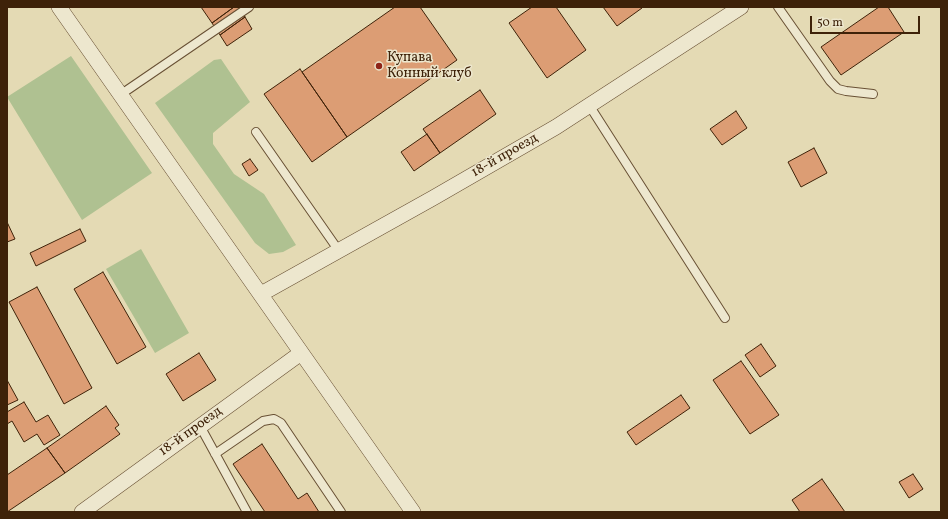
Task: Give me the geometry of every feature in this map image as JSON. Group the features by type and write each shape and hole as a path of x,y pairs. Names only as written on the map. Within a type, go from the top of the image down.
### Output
{"street":[{"path":"59,7 414,512"},
{"name":"18-й проезд","path":"261,294 556,127 742,7"},
{"name":"18-й проезд","path":"82,512 301,353"}],"lane":[{"path":"120,95 249,7"},
{"path":"778,7 818,65 834,85 846,92 872,94"},
{"path":"589,105 725,318"},
{"path":"256,132 339,251"},
{"path":"215,454 263,421 274,419 281,424 341,512"},
{"path":"200,426 247,512"}],"green space":[{"path":"71,56 152,173 82,220 7,97"},
{"path":"221,59 250,102 213,133 213,144 234,174 264,194 296,245 283,252 269,254 255,243 155,103 214,60"},
{"path":"141,249 189,333 155,353 106,269"}],"building":[{"path":"201,7 234,7 212,23"},
{"path":"234,7 238,7 245,17 220,35 212,23"},
{"name":"Купава Конный клуб","path":"395,7 420,7 457,60 347,137 302,72"},
{"path":"532,7 556,7 586,50 547,78 509,23"},
{"path":"603,7 641,7 642,8 617,26"},
{"path":"879,7 888,7 904,32 841,75 821,47"},
{"path":"245,17 252,29 227,46 220,35"},
{"path":"300,69 347,137 312,162 264,94"},
{"path":"480,90 496,114 440,153 423,129"},
{"path":"736,111 747,128 722,145 710,129"},
{"path":"427,134 440,153 414,171 401,152"},
{"path":"814,148 827,173 801,187 788,162"},
{"path":"250,159 258,170 249,176 242,164"},
{"path":"7,222 15,239 7,242"},
{"path":"80,229 86,241 36,266 30,253"},
{"path":"103,272 146,347 117,364 74,289"},
{"path":"37,287 92,388 64,404 9,302"},
{"path":"761,344 776,366 760,377 745,355"},
{"path":"199,353 216,380 183,401 166,374"},
{"path":"741,361 779,415 750,434 713,380"},
{"path":"7,380 18,400 7,405"},
{"path":"681,395 690,408 636,445 627,432"},
{"path":"24,402 36,422 48,415 60,435 44,445 37,434 24,442 12,421 7,424 7,412"},
{"path":"106,406 119,425 115,428 120,434 65,473 47,448"},
{"path":"262,444 298,499 307,493 319,512 265,512 233,464"},
{"path":"47,448 65,473 7,512 7,475"},
{"path":"913,474 923,489 909,498 899,482"},
{"path":"822,479 845,512 800,512 792,500"}],"place":[{"name":"Купава Конный клуб","path":"379,66"}]}
